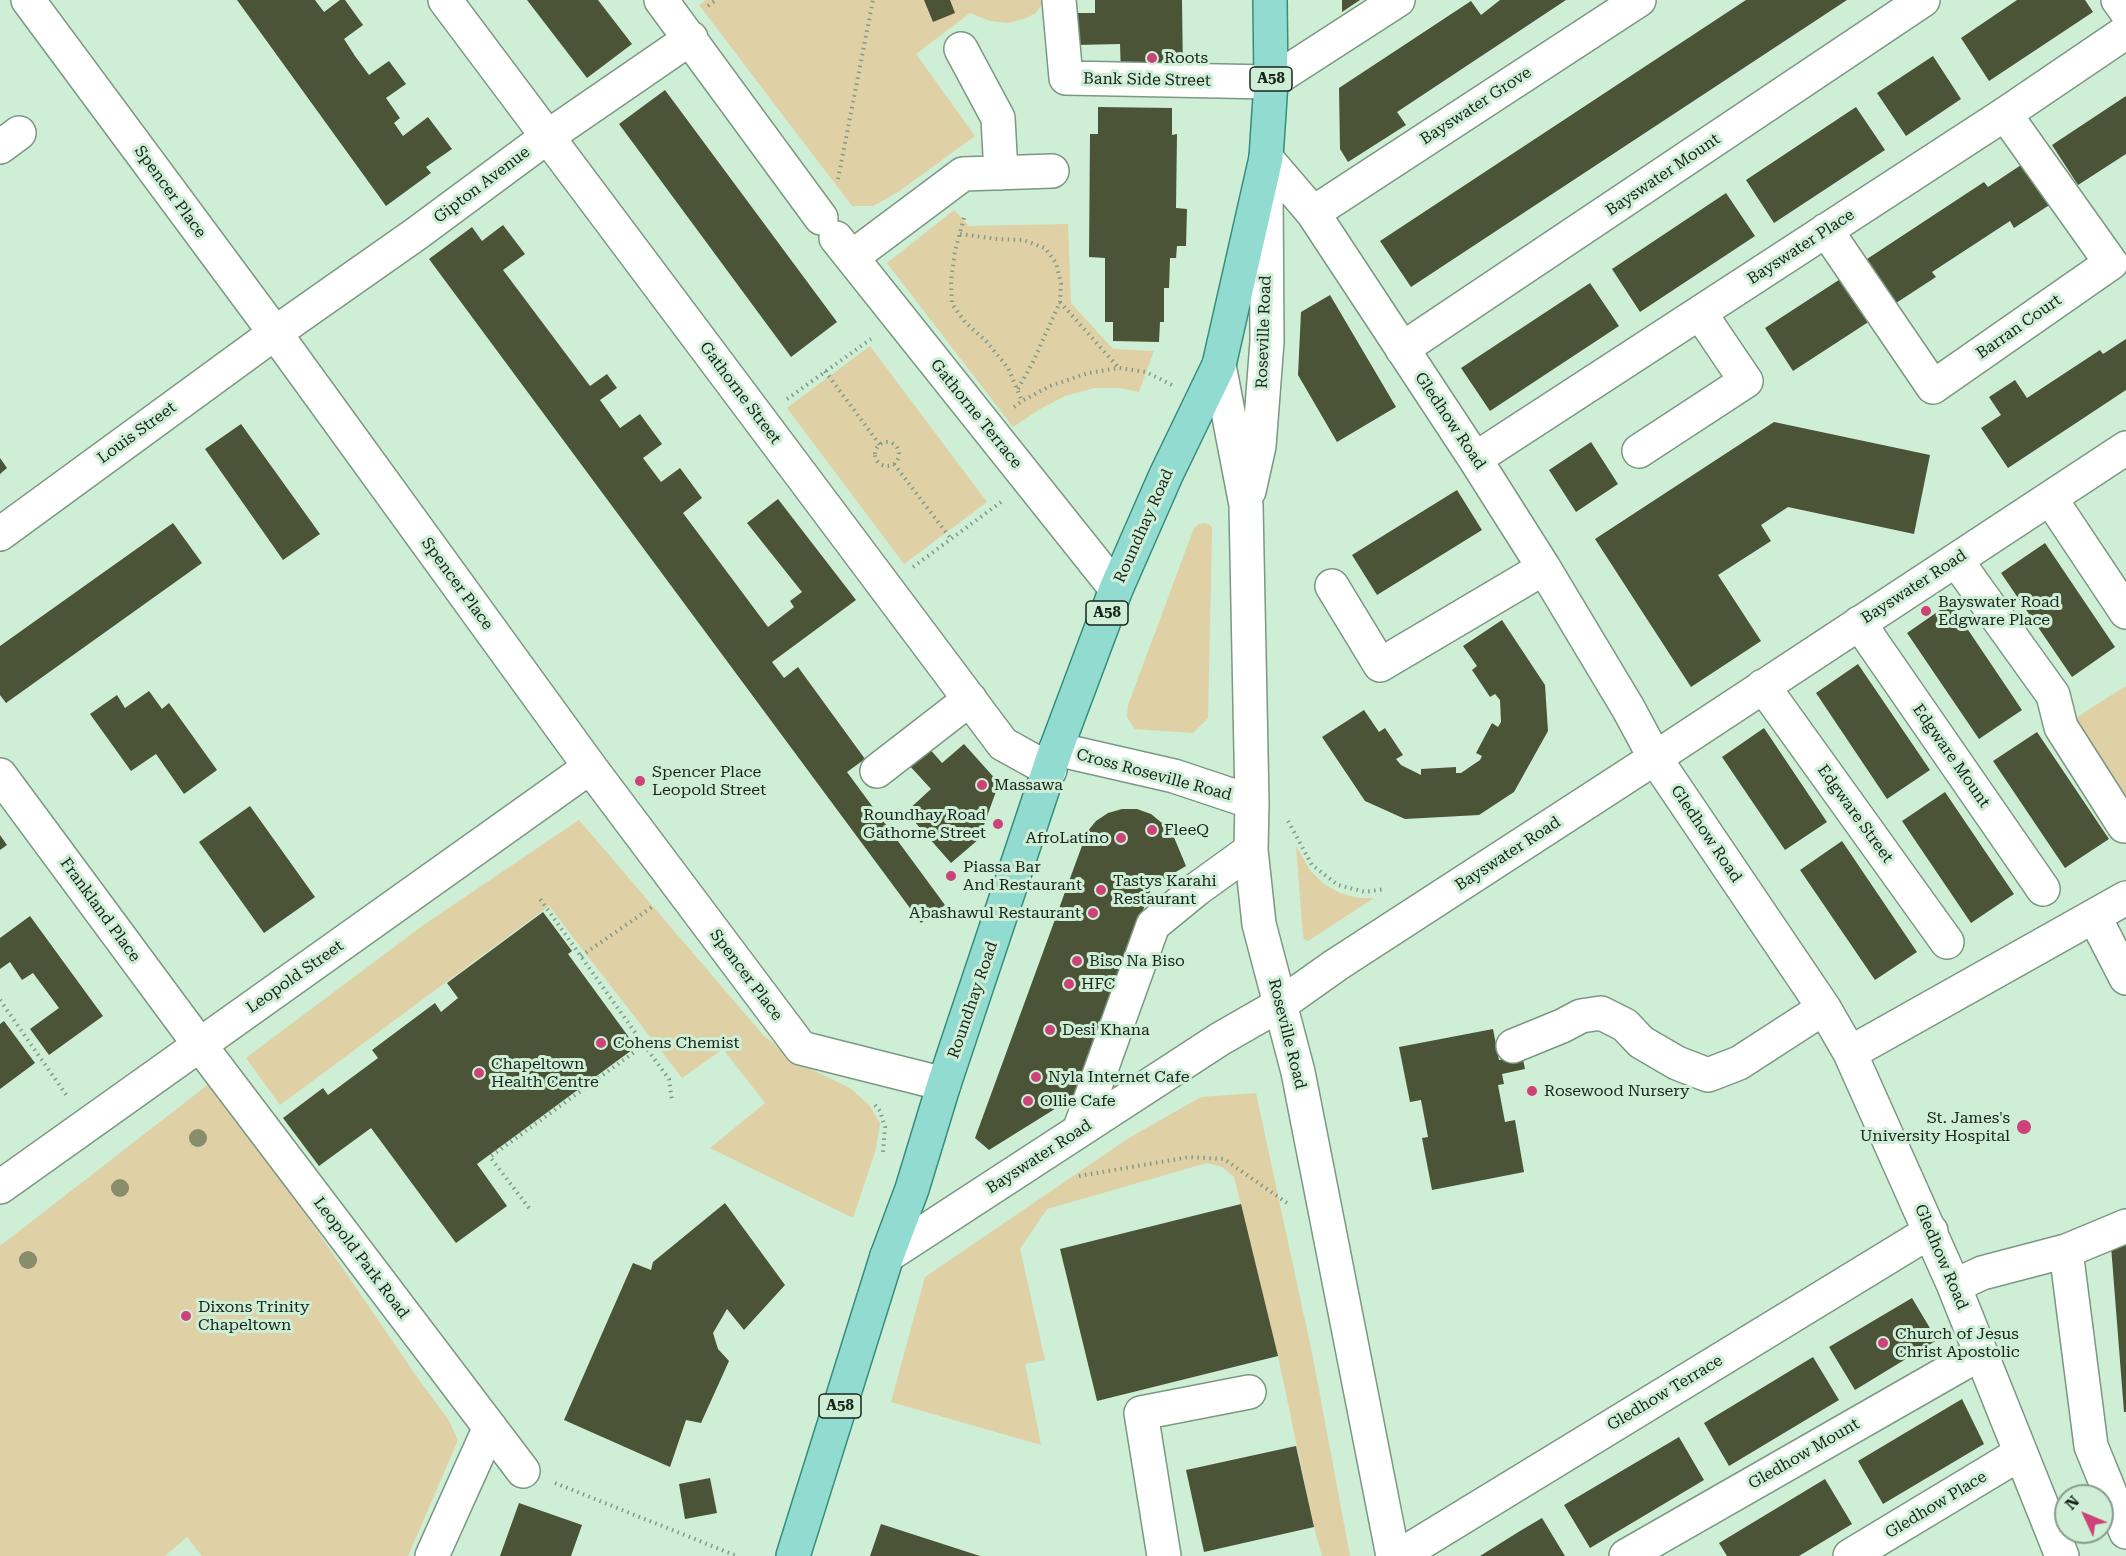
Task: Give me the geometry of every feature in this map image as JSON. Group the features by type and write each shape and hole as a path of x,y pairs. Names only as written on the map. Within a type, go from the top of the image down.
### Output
{"main road":[{"name":"Roundhay Road","path":"793,1556 887,1256 912,1189 944,1084 1053,759 1116,589 1166,475 1219,365 1266,158 1271,82 1270,0"}],"street":[{"name":"Spencer Place","path":"28,0 590,767 801,1048 944,1084"},
{"name":"Gathorne Street","path":"445,0 1003,744 1053,759"},
{"name":"Gathorne Terrace","path":"661,0 836,238 1116,589"},
{"name":"Bank Side Street","path":"1059,0 1066,78 1271,82"},
{"path":"1271,82 1398,0"},
{"name":"Bayswater Grove","path":"1313,213 1640,0"},
{"name":"Bayswater Mount","path":"1402,350 1923,0"},
{"path":"2118,0 2126,11"},
{"name":"Bayswater Place","path":"1475,459 2006,114 2126,32"},
{"name":"Gipton Avenue","path":"274,333 416,234 547,137 691,38"},
{"path":"962,49 998,118 989,173"},
{"name":"Barran Court","path":"1826,230 1933,387 2111,263 2006,114"},
{"name":"Gledhow Road","path":"1266,158 1313,213 1475,459 1544,568 1628,708 1655,758 1824,1008 1850,1053 1931,1231 2062,1556"},
{"name":"Roseville Road","path":"1246,505 1258,446 1267,342 1266,158"},
{"path":"836,238 963,174 1052,171"},
{"path":"1640,451 1746,381 1700,313"},
{"name":"Louis Street","path":"0,534 274,333"},
{"name":"Roseville Road","path":"1219,365 1246,505 1251,850 1259,924 1298,1072 1393,1556"},
{"name":"Bayswater Road","path":"887,1256 1220,1039 1281,1004 1336,965 2126,448"},
{"path":"2050,498 2126,612"},
{"path":"1956,560 2053,695 2061,727 2124,826"},
{"path":"1332,586 1380,665 1544,568"},
{"name":"Edgware Mount","path":"1859,623 2043,889"},
{"name":"Edgware Street","path":"1763,686 1947,942"},
{"path":"877,771 970,699"},
{"name":"Cross Roseville Road","path":"1053,759 1174,776 1252,802"},
{"name":"Leopold Street","path":"0,1187 590,767"},
{"name":"Frankland Place","path":"0,775 199,1044"},
{"path":"1079,1131 1153,925 1197,889 1251,850"},
{"path":"1850,1053 2126,898"},
{"path":"2094,916 2126,978"},
{"path":"1513,1046 1581,1016 1601,1013 1625,1025 1641,1042 1677,1063 1708,1075 1739,1063 1824,1008"},
{"name":"Leopold Park Road","path":"199,1044 524,1471"},
{"path":"1954,1286 1982,1273 2066,1251 2126,1226"},
{"name":"Gledhow Terrace","path":"1400,1556 1931,1231"},
{"path":"2066,1251 2091,1446 2126,1532"},
{"name":"Gledhow Mount","path":"1626,1556 1982,1353"},
{"path":"1164,1556 1141,1413 1249,1392"},
{"path":"432,1556 490,1427"},
{"name":"Gledhow Place","path":"1850,1556 2021,1453"}],"path":[{"path":"837,183 873,0"},
{"path":"989,173 960,234 951,281 952,304 965,322 986,341 1008,368 1022,401"},
{"path":"960,234 1023,240 1045,248 1056,263 1061,284 1060,302 1034,362 1018,390"},
{"path":"1060,302 1119,368"},
{"path":"759,419 900,318"},
{"path":"988,429 1022,401 1050,386 1088,373 1119,368 1146,372 1203,401"},
{"path":"825,371 880,445"},
{"path":"887,442 894,444 899,450 899,456 894,464 882,466 876,460 875,452 880,445 887,442"},
{"path":"894,464 951,539"},
{"path":"885,587 1030,481"},
{"path":"1288,821 1312,865 1338,885 1365,892 1389,889"},
{"path":"581,956 680,887"},
{"path":"538,896 669,1079 672,1101"},
{"path":"0,1000 87,1124"},
{"path":"529,1208 490,1156 644,1045"},
{"path":"872,1101 880,1111 885,1127 881,1160"},
{"path":"1078,1176 1189,1157 1224,1159 1290,1205"},
{"path":"524,1471 737,1556"}],"shaded area":[{"path":"706,0 1045,0 1036,13 1009,23 990,21 970,13 916,54 975,136 898,192 873,206 852,206 699,5"},
{"path":"954,210 969,226 1068,224 1071,303 1113,349 1154,351 1139,392 1120,388 1094,388 1065,396 1013,427 887,263"},
{"path":"870,346 987,502 904,564 787,408"},
{"path":"1206,523 1212,527 1208,718 1193,733 1135,729 1127,717 1128,705 1194,528"},
{"path":"2126,686 2126,801 2074,719"},
{"path":"579,820 764,1036 802,1065 850,1088 869,1105 880,1123 876,1149 853,1218 710,1148 765,1103 723,1049 682,1078 549,906 280,1105 246,1058 425,924"},
{"path":"1296,846 1310,870 1324,884 1340,893 1358,898 1374,898 1308,941 1303,935"},
{"name":"Dixons Trinity Chapeltown","path":"214,1080 448,1419 458,1440 408,1556 202,1556 187,1537 165,1556 0,1556 0,1246"},
{"path":"1256,1093 1313,1358 1350,1556 1322,1556 1278,1356 1234,1177 1222,1167 1207,1163 1047,1209 1020,1249 1045,1360 1025,1364 1041,1445 891,1402 925,1277 1129,1138 1201,1097"}],"building":[{"path":"237,0 315,0 324,12 340,0 345,0 363,25 344,39 355,56 369,75 389,61 406,84 386,98 400,118 394,123 403,136 428,117 452,149 426,167 431,173 386,206"},
{"path":"527,0 598,0 632,44 587,78"},
{"path":"924,0 950,0 955,13 933,22"},
{"path":"1095,0 1182,0 1183,74 1121,75 1120,44 1077,45 1077,13 1095,13"},
{"path":"1342,0 1360,0 1342,12"},
{"path":"1500,0 1566,0 1397,112 1406,125 1348,162 1340,149 1339,88 1471,1 1481,15"},
{"path":"1746,0 1847,0 1411,287 1380,241"},
{"path":"2017,0 2085,0 2093,12 1989,81 1961,38"},
{"path":"1933,56 1961,99 1906,136 1877,93"},
{"path":"665,90 837,322 791,357 619,124"},
{"path":"2126,96 2126,154 2078,185 2052,145"},
{"path":"1098,107 1172,108 1172,135 1177,134 1176,208 1187,209 1186,246 1177,246 1176,258 1170,258 1169,288 1164,288 1164,322 1160,322 1159,342 1113,341 1113,322 1105,322 1105,258 1089,257 1090,134 1098,134"},
{"path":"1856,107 1885,150 1774,223 1746,180"},
{"path":"2027,161 2054,202 2014,228 2010,221 1932,272 1936,277 1896,303 1867,259 1984,182 1988,187"},
{"path":"1726,193 1755,236 1640,312 1612,269"},
{"path":"503,225 525,254 503,270 590,386 607,374 617,388 600,400 620,428 640,414 662,444 643,458 661,482 680,468 702,498 683,513 768,627 794,607 790,601 802,592 747,523 778,499 856,600 772,662 784,678 798,667 865,759 847,772 945,905 921,923 429,259 472,227 482,241"},
{"path":"1845,276 1873,319 1793,371 1765,328"},
{"path":"1590,283 1619,326 1490,411 1461,368"},
{"path":"1330,295 1396,407 1337,442 1298,375 1301,312"},
{"path":"2126,339 2126,390 2008,468 1981,428 2001,415 1989,397 2015,380 2027,398 2100,350 2103,354"},
{"path":"1774,422 1930,455 1914,534 1788,507 1761,525 1771,541 1718,575 1761,641 1691,687 1595,539"},
{"path":"241,424 320,534 283,560 205,449"},
{"path":"1591,442 1618,484 1576,512 1549,470"},
{"path":"0,458 7,468 0,474"},
{"path":"1457,490 1482,530 1377,595 1352,555"},
{"path":"173,523 202,563 6,703 0,695 0,646"},
{"path":"2045,543 2115,647 2072,677 2001,573"},
{"path":"1950,603 2022,710 1979,739 1907,633"},
{"path":"1502,620 1545,685 1548,731 1514,792 1479,815 1405,819 1365,801 1322,737 1364,710 1379,732 1385,728 1403,755 1396,759 1401,765 1421,775 1421,769 1456,767 1456,773 1461,773 1480,760 1482,756 1476,753 1492,723 1498,727 1501,722 1500,700 1495,694 1490,697 1472,670 1477,666 1463,646"},
{"path":"1858,664 1930,770 1887,799 1816,693"},
{"path":"149,691 162,709 169,703 217,770 184,794 156,754 131,771 90,714 117,695 125,708"},
{"path":"1764,728 1827,822 1785,850 1722,757"},
{"path":"2037,732 2109,839 2065,868 1993,761"},
{"path":"964,744 999,783 979,839 951,863 906,812 931,789 908,764 928,747 942,763"},
{"path":"1945,792 2014,894 1971,923 1902,821"},
{"path":"250,806 315,897 264,933 199,842"},
{"path":"1122,809 1137,809 1151,814 1162,823 1173,835 1186,866 1152,886 1074,1097 989,1150 975,1138 1087,832 1096,821 1108,813"},
{"path":"0,835 7,845 0,850"},
{"path":"1842,841 1917,952 1875,980 1800,870"},
{"name":"Chapeltown Health Centre","path":"543,912 572,951 568,954 636,1047 477,1164 507,1206 456,1243 371,1128 319,1166 283,1118 323,1088 328,1095 378,1058 372,1050 435,1003 441,1012 458,998 447,983"},
{"path":"30,916 103,1016 49,1055 30,1029 59,1008 33,973 22,980 10,962 0,969 0,938"},
{"path":"4,1021 35,1063 0,1089 0,1024"},
{"path":"1493,1029 1499,1060 1522,1055 1525,1069 1502,1074 1504,1084 1498,1085 1505,1122 1515,1120 1524,1172 1432,1190 1422,1138 1428,1137 1421,1100 1410,1102 1399,1047"},
{"path":"725,1203 785,1285 744,1330 727,1309 713,1333 718,1349 729,1361 701,1423 686,1420 670,1467 564,1420 633,1263 651,1270 653,1262"},
{"path":"1241,1204 1278,1356 1097,1401 1060,1249"},
{"path":"2126,1245 2126,1412 2124,1412 2111,1246"},
{"name":"Church of Jesus Christ Apostolic","path":"1912,1298 1937,1340 1855,1390 1829,1347"},
{"path":"1813,1357 1839,1400 1729,1466 1704,1423"},
{"path":"1962,1399 1984,1444 1883,1504 1858,1461"},
{"path":"1679,1437 1704,1480 1590,1548 1564,1505"},
{"path":"1296,1446 1314,1527 1204,1552 1186,1470"},
{"path":"710,1478 717,1513 685,1519 679,1484"},
{"path":"1825,1479 1852,1524 1799,1556 1727,1556 1719,1543"},
{"path":"519,1503 582,1525 571,1556 500,1556"},
{"path":"1542,1518 1565,1556 1480,1556 1520,1531"},
{"path":"881,1524 980,1556 870,1556"}],"place":[{"name":"Roots","path":"1152,58"},
{"name":"Bayswater Road Edgware Place","path":"1926,611"},
{"name":"Spencer Place Leopold Street","path":"640,781"},
{"name":"Massawa","path":"982,785"},
{"name":"Roundhay Road Gathorne Street","path":"998,824"},
{"name":"FleeQ","path":"1152,830"},
{"name":"AfroLatino","path":"1121,838"},
{"name":"Piassa Bar And Restaurant","path":"951,876"},
{"name":"Tastys Karahi Restaurant","path":"1101,890"},
{"name":"Abashawul Restaurant","path":"1093,913"},
{"name":"Biso Na Biso","path":"1077,961"},
{"name":"HFC","path":"1069,984"},
{"name":"Desi Khana","path":"1050,1030"},
{"name":"Cohens Chemist","path":"601,1043"},
{"name":"Chapeltown Health Centre","path":"479,1073"},
{"name":"Nyla Internet Cafe","path":"1036,1077"},
{"name":"Rosewood Nursery","path":"1532,1091"},
{"name":"Ollie Cafe","path":"1028,1101"},
{"name":"St. James's University Hospital","path":"2024,1127"},
{"name":"Dixons Trinity Chapeltown","path":"186,1316"},
{"name":"Church of Jesus Christ Apostolic","path":"1883,1343"}]}
